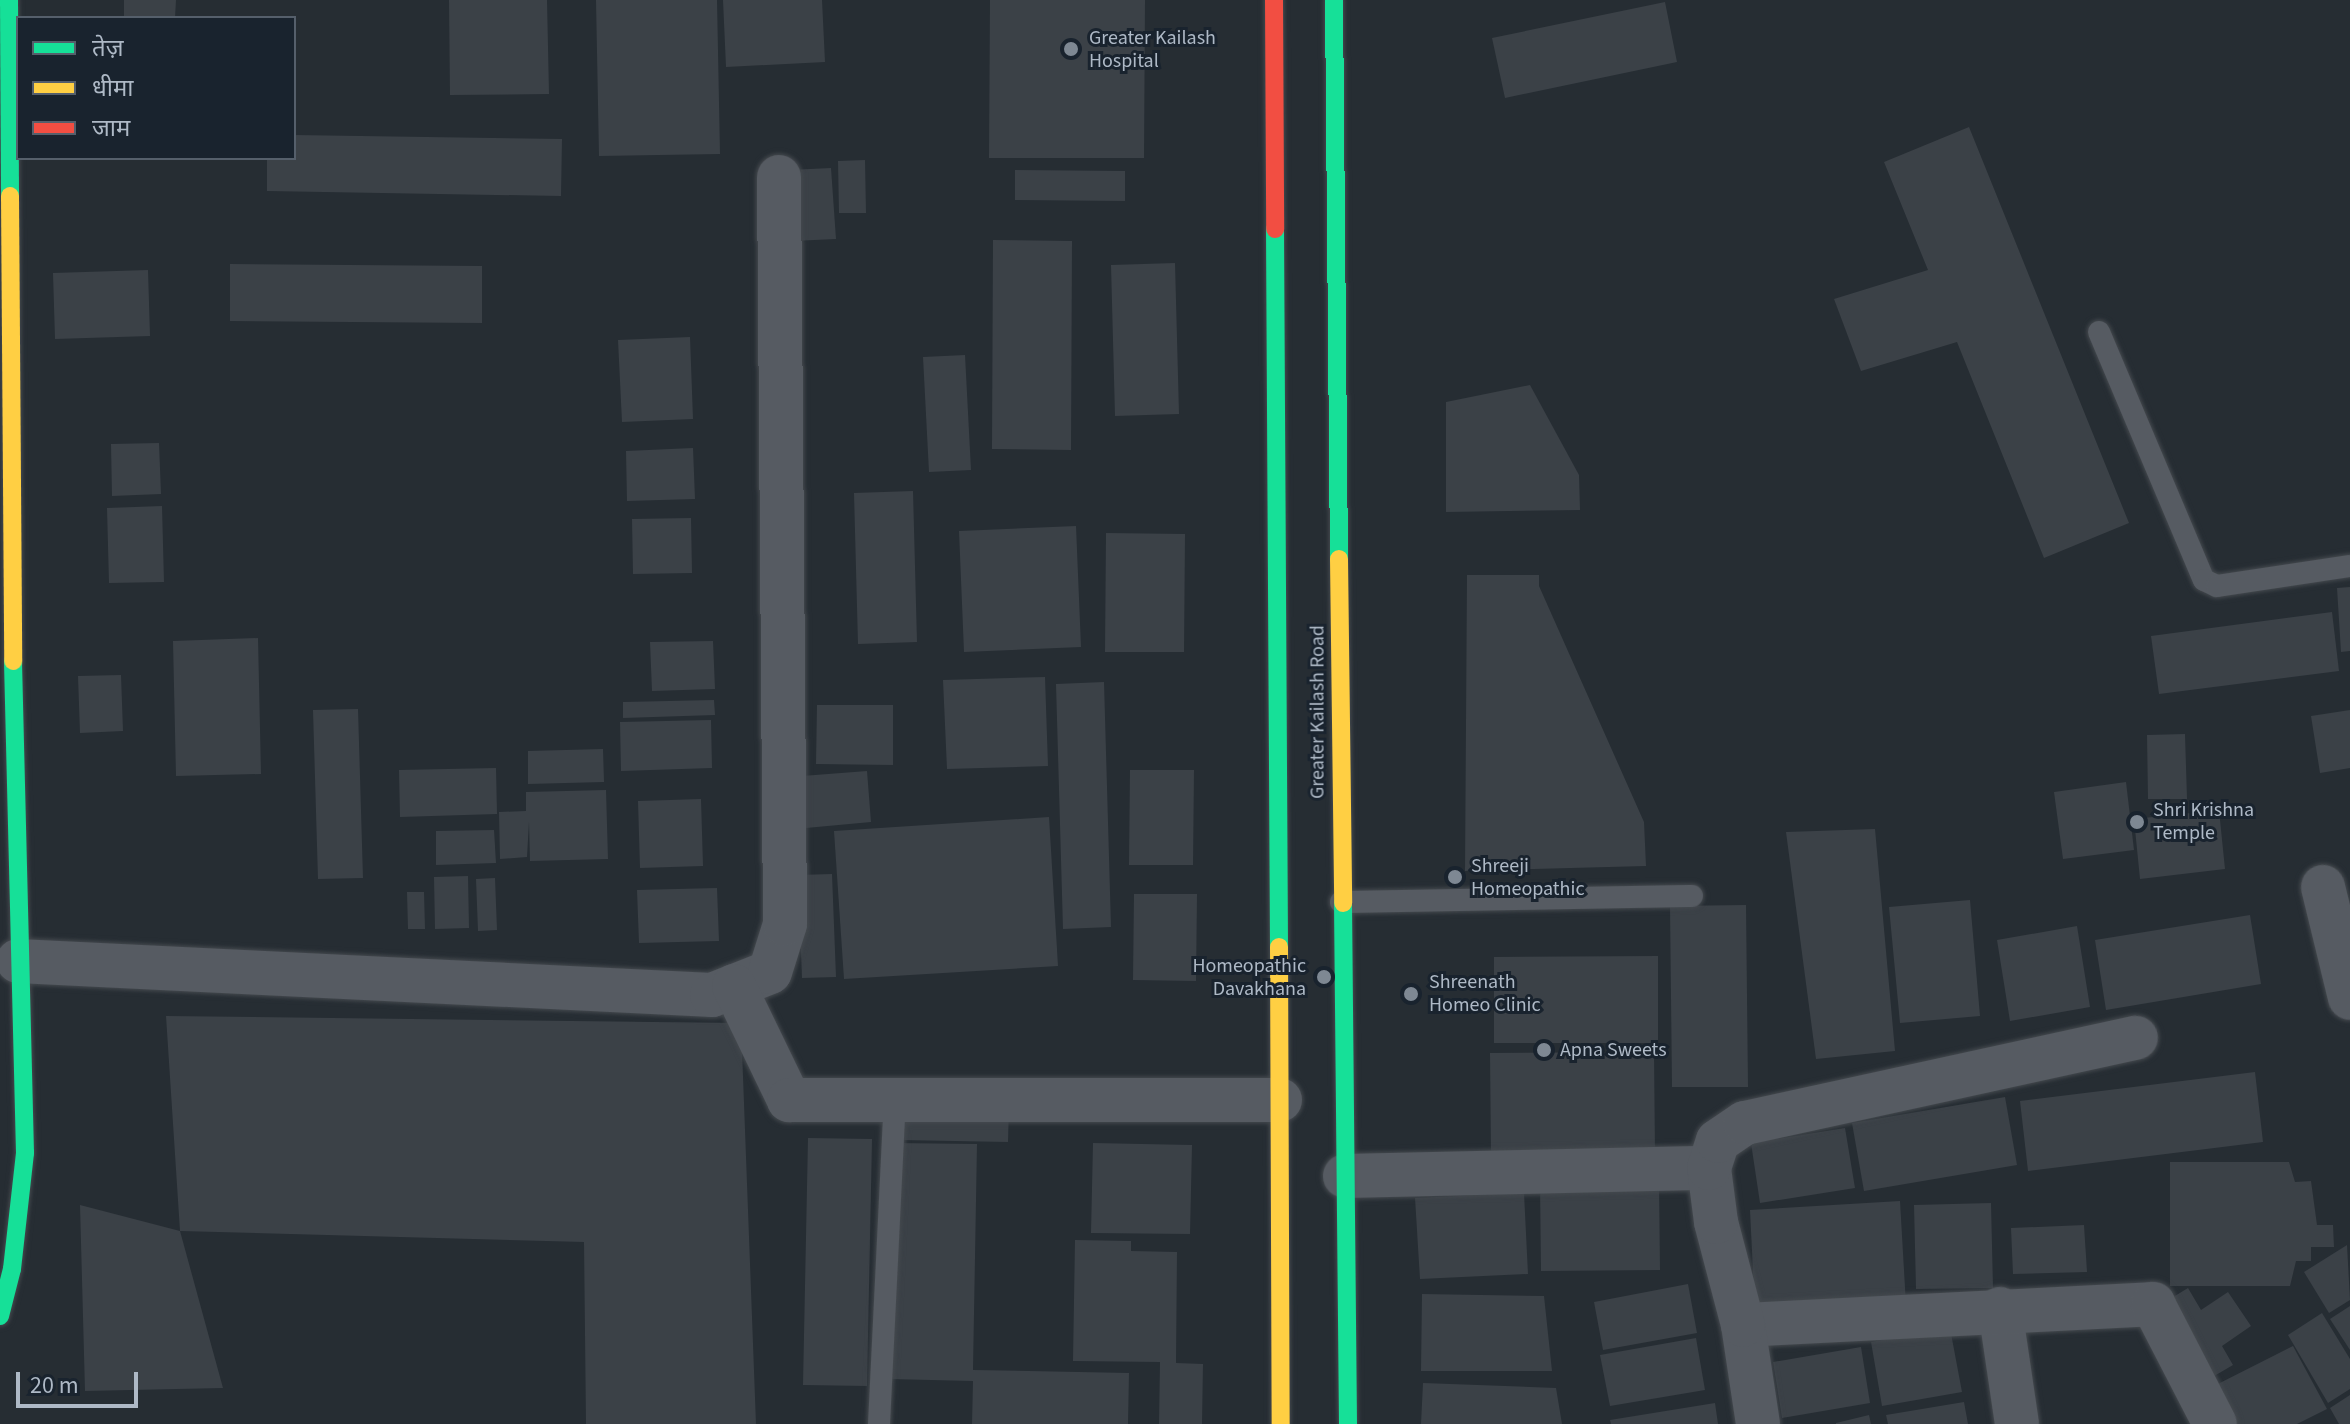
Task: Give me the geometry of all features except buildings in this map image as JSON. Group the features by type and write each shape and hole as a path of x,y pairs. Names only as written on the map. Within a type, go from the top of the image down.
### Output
{"main road":[{"path":"0,1316 12,1269 25,1153 18,961 9,0"},
{"name":"Greater Kailash Road","path":"1274,0 1281,1424"},
{"name":"Greater Kailash Road","path":"1334,0 1348,1424"}],"street":[{"path":"18,961 712,995 770,972 785,924 779,177"},
{"path":"2323,887 2350,998"},
{"path":"734,986 789,1100 1280,1100"},
{"path":"1758,1424 1743,1325 1716,1222 1709,1168 1718,1141 1745,1123 2136,1038"},
{"path":"1345,1176 1709,1168"},
{"path":"1743,1325 2000,1309 2153,1304 2215,1424"},
{"path":"2000,1309 2017,1424"}],"lane":[{"path":"2099,332 2204,580 2217,586 2350,566"},
{"path":"1341,902 1692,896"},
{"path":"879,1424 895,1100"}],"traffic: fast":[{"path":"9,0 10,196"},
{"path":"1334,0 1339,559"},
{"path":"1275,229 1279,947"},
{"path":"0,1316 12,1269 25,1153 13,661"},
{"path":"1343,903 1348,1424"}],"traffic: slow":[{"path":"10,196 13,661"},
{"path":"1339,559 1343,903"},
{"path":"1279,947 1281,1424"}],"traffic: jam":[{"path":"1274,0 1275,229"}],"place":[{"name":"Greater Kailash Hospital","path":"1071,49"},
{"name":"Shri Krishna Temple","path":"2137,822"},
{"name":"Shreeji Homeopathic","path":"1455,877"},
{"name":"Homeopathic Davakhana","path":"1324,977"},
{"name":"Shreenath Homeo Clinic","path":"1411,994"},
{"name":"Apna Sweets","path":"1544,1050"}]}
